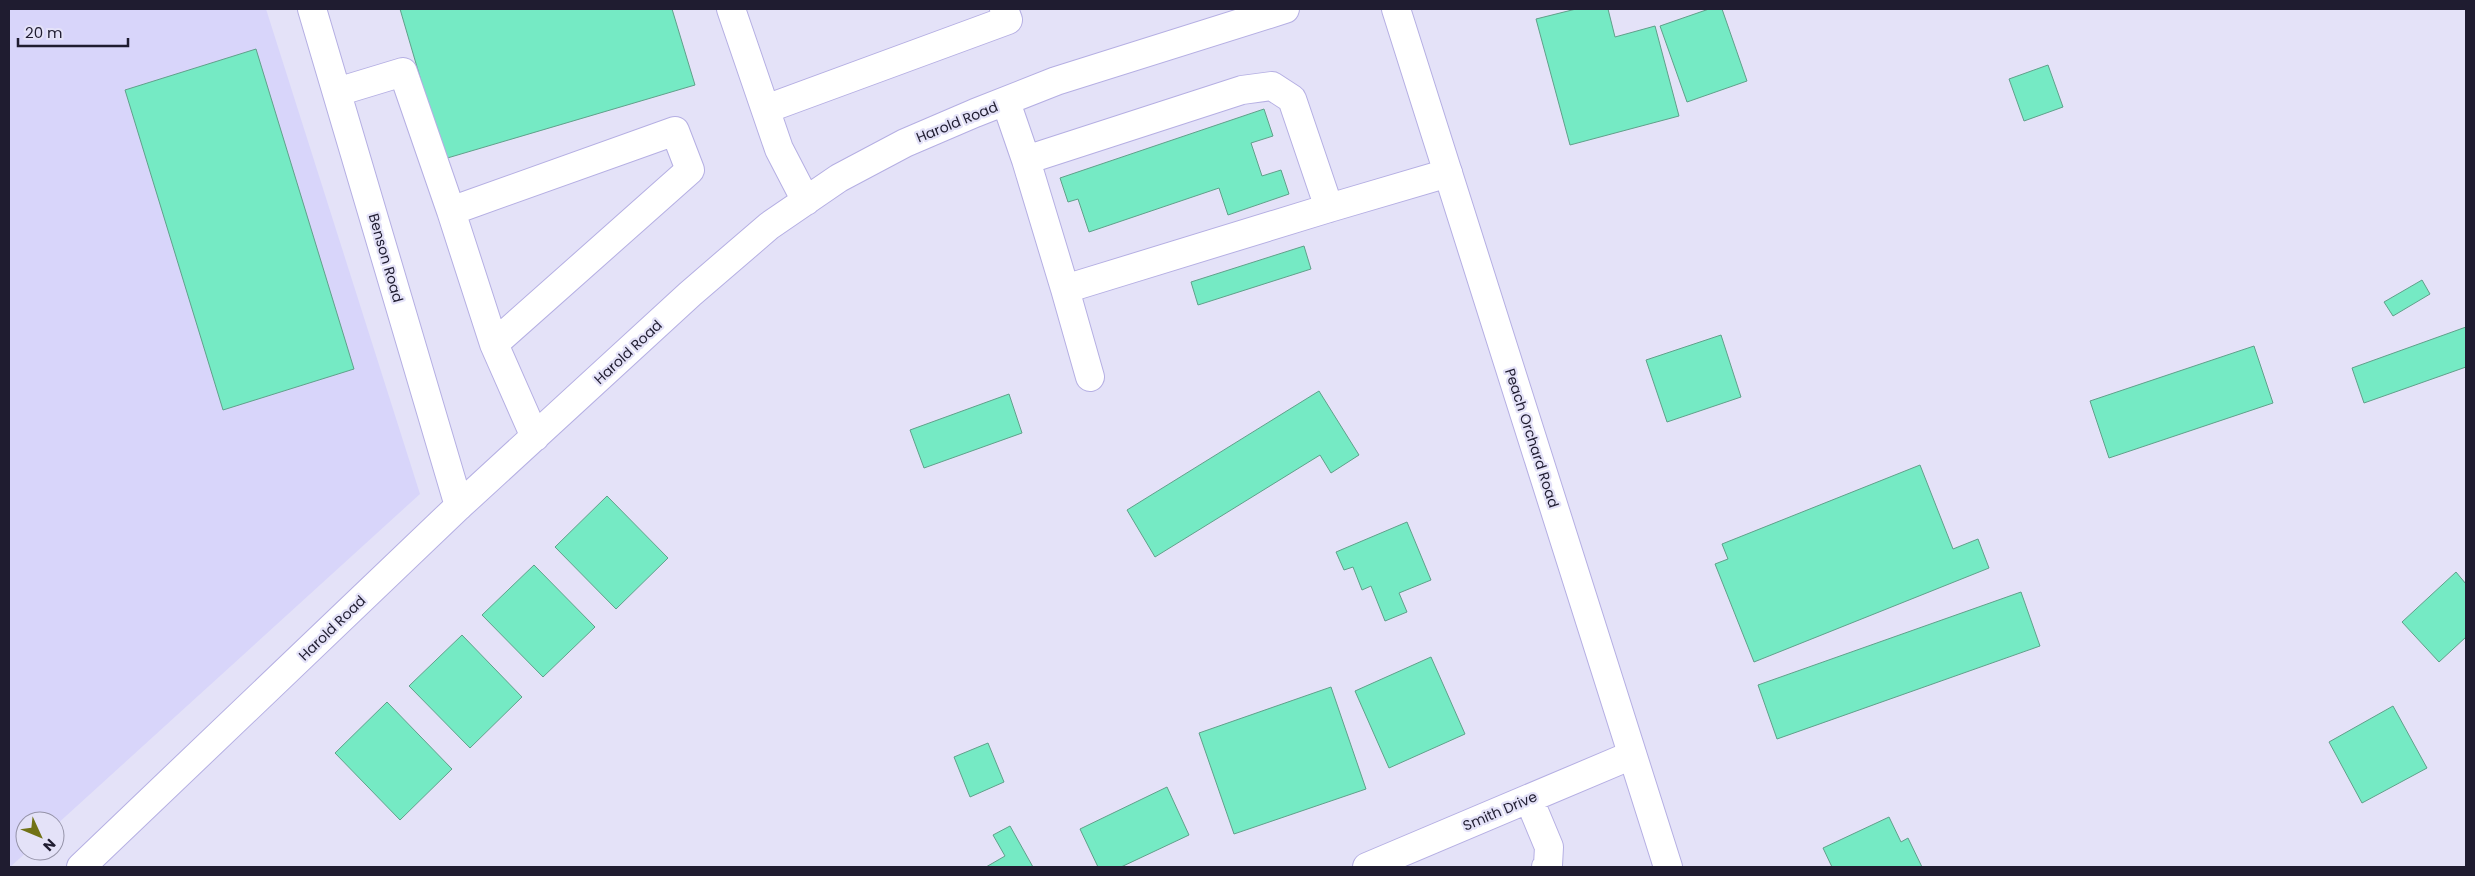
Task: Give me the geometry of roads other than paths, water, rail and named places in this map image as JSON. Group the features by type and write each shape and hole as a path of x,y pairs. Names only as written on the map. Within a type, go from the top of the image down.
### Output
{"street":[{"name":"Benson Road","path":"312,9 459,506"},
{"path":"731,9 780,149 806,201"},
{"path":"766,109 1008,20 1004,9"},
{"name":"Harold Road","path":"81,867 459,506 697,288 769,226 839,178 906,143 974,113 1217,19 1285,9"},
{"name":"Peach Orchard Road","path":"1396,9 1668,867"},
{"path":"337,92 403,72 494,344 535,437"},
{"path":"1026,160 1242,90 1272,86 1292,99 1329,208"},
{"path":"1006,102 1026,160 1090,377"},
{"path":"451,211 675,131 690,170 494,344"},
{"path":"1065,289 1329,208 1448,174"},
{"name":"Smith Drive","path":"1367,867 1632,755"},
{"path":"1529,799 1549,847 1548,865 1546,867"}]}
